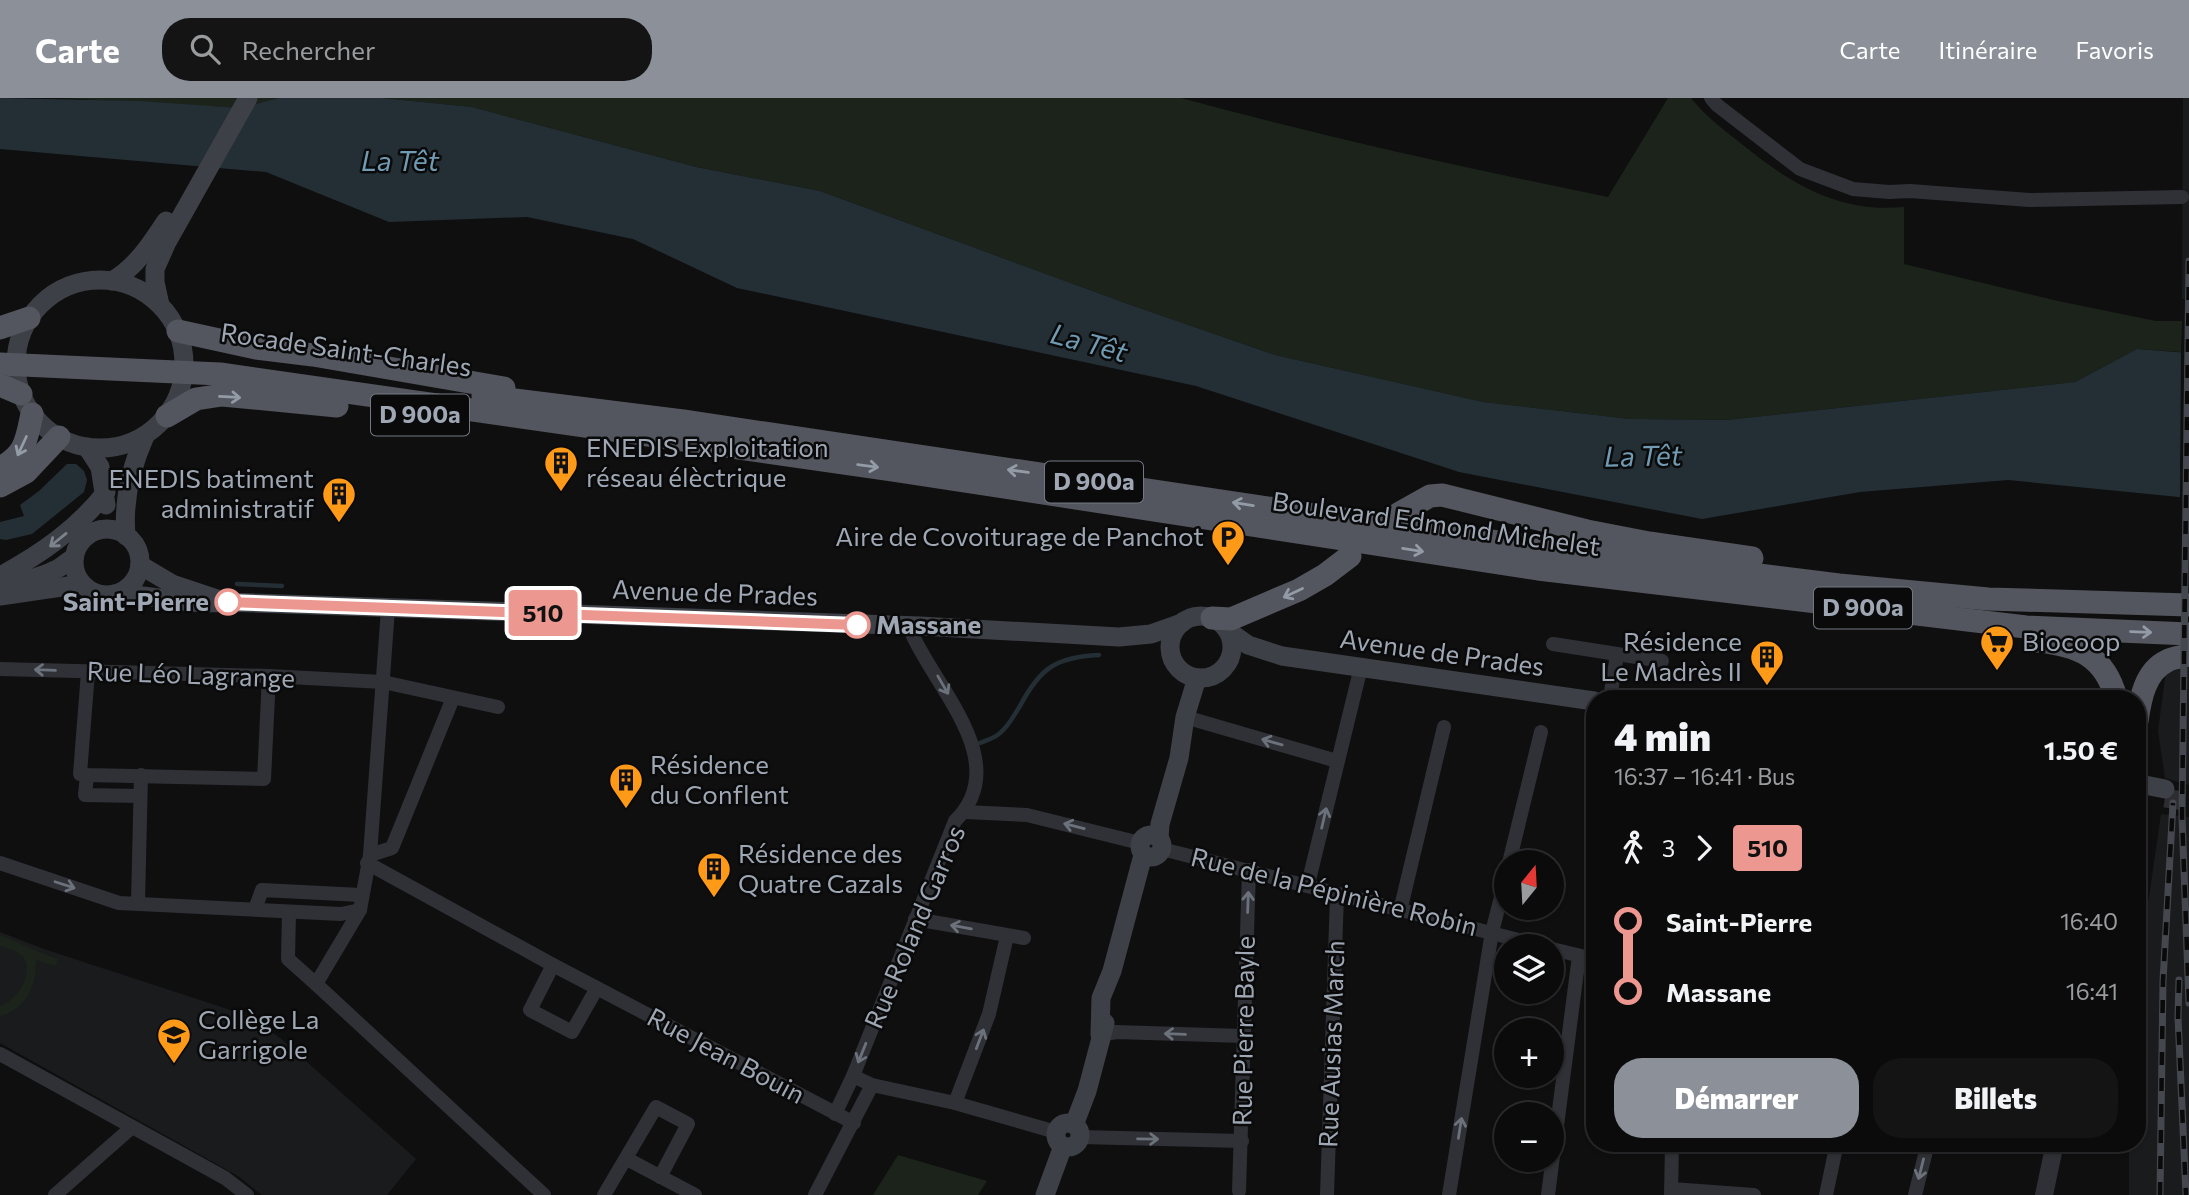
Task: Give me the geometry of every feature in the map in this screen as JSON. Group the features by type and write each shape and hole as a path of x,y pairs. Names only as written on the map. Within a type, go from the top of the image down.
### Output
{"highway":[{"name":"D 900a","path":"180,336 313,355 681,430"},
{"name":"Rocade Saint-Charles","path":"0,350 221,360 681,430"},
{"name":"Rocade Saint-Charles","path":"9,379 220,374 681,430"},
{"name":"D 900a","path":"167,416 196,399 222,395 681,430"},
{"path":"0,468 15,459 26,440 32,414"},
{"name":"Boulevard Edmond Michelet","path":"681,430 1491,541 1839,585 1987,599 2189,605"},
{"name":"Boulevard Edmond Michelet","path":"681,430 1538,569 2026,627 2189,634"},
{"path":"0,486 26,472 59,437"},
{"path":"1398,514 1413,503 1441,495 1587,531 1649,543 1924,583 2145,603"},
{"path":"1629,558 1649,543"},
{"path":"1220,624 1287,595 1325,575 1350,556"},
{"path":"1538,569 1582,587 1823,619 2063,643 2080,648 2094,660 2108,675 2113,690"},
{"path":"2143,690 2152,673 2166,661 2189,655"}],"main road":[{"path":"112,281 123,275 150,246 235,98"},
{"path":"160,305 155,269 167,242 248,98"},
{"path":"88,281 112,281 130,285 146,293 160,305 180,336 184,356 182,384 167,416 145,436 127,444 107,448 87,447 59,437 32,414 9,379 16,356 16,328 45,300 65,288 88,281"},
{"path":"126,536 125,503 145,436"},
{"path":"87,447 100,467 106,492 107,504 101,530"},
{"path":"0,578 51,545 92,510 106,492"},
{"path":"0,578 10,581 55,570 74,558 83,539 101,530 110,529 126,536 134,544 140,565 132,584 114,594 103,595 82,584 77,576 74,558"},
{"name":"Avenue de Prades","path":"140,565 172,584 225,602"},
{"path":"0,596 82,584"},
{"name":"Avenue de Prades","path":"114,594 138,594 188,603 225,602 1119,636 1151,634 1182,623"},
{"path":"1195,617 1220,624 1233,647 1227,664 1214,675 1197,678 1182,671 1171,654 1172,637 1182,623 1195,617"},
{"name":"Avenue de Prades","path":"1220,624 1248,645 1282,656 1586,700"},
{"name":"Avenue de Prades","path":"1119,636 1171,654"},
{"name":"Avenue de Prades","path":"1227,664 1282,656"},
{"path":"1056,1195 1069,1135 1070,1108 1092,1067 1100,1035 1101,998 1112,971 1125,924 1143,892 1157,809 1172,783 1185,718 1197,678"},
{"path":"2146,785 2165,794 2146,793"},
{"path":"1045,1195 1069,1135"}],"street":[{"path":"1711,98 1754,135 1800,169 1853,189 2029,200 2182,197"},
{"path":"316,984 361,903 368,859 388,609"},
{"name":"Rue Roland Garros","path":"835,1114 853,1076 955,821 965,812 976,783 973,754 964,723 938,676 916,647 909,627"},
{"path":"1553,644 1662,661"},
{"path":"1611,690 1617,655"},
{"path":"1308,884 1361,667"},
{"name":"Rue Léo Lagrange","path":"0,668 383,682 498,707"},
{"path":"88,672 80,774 264,779 269,676"},
{"path":"368,859 392,849 453,698"},
{"path":"1185,718 1337,761"},
{"path":"1400,911 1444,727"},
{"path":"1512,850 1541,732"},
{"path":"87,775 85,795 140,796"},
{"path":"138,903 141,775"},
{"name":"Rue de la Pépinière Robin","path":"965,812 1027,815 1499,934"},
{"name":"Rue Jean Bouin","path":"368,859 553,965 854,1123"},
{"path":"0,863 119,903 341,914 361,903"},
{"name":"Rue Pierre Bayle","path":"1239,1191 1249,870"},
{"path":"255,909 262,890 361,903"},
{"name":"Rue Ausias March","path":"1327,1195 1337,894"},
{"path":"289,912 288,959 544,1195"},
{"path":"915,919 1024,938"},
{"path":"1448,1195 1495,920"},
{"path":"955,1103 989,1014 1007,936"},
{"path":"1564,952 1586,957"},
{"path":"1548,1195 1579,956"},
{"path":"553,965 530,1010 572,1032 597,988"},
{"path":"1100,1035 1116,1032 1243,1036"},
{"path":"0,1054 225,1178 247,1195"},
{"path":"853,1076 872,1085 955,1103 1069,1135 1242,1141"},
{"path":"815,1195 872,1085"},
{"path":"604,1195 656,1107 688,1124 660,1177"},
{"path":"55,1195 131,1128"},
{"path":"1672,1152 1671,1192 1754,1195"},
{"path":"1826,1195 1835,1152"},
{"path":"1915,1195 1926,1152"},
{"path":"2044,1195 2053,1152"},
{"path":"627,1159 695,1195"}],"shaded area":[{"path":"61,98 278,98 241,108"},
{"path":"382,98 1181,98 1394,151 1608,197 1668,98 1691,98 1709,117 1761,159 1817,193 1858,205 1904,207 1904,264 2058,301 2156,321 2182,321 2181,352 2137,349 2075,382 1727,420 1630,419 1483,402 1275,355 820,191 696,167 472,107"},
{"path":"2183,98 2189,98 2189,300 2182,299"},
{"path":"2189,665 2189,785 2165,778 2158,731 2166,671"},
{"path":"2161,814 2189,817 2189,1195 2129,1195 2129,1152 2146,1152 2146,907"},
{"name":"Collège La Garrigole","path":"0,932 252,1017 280,1038 416,1159 387,1195 262,1195 238,1176 0,1043"},
{"path":"0,935 58,959 55,966 36,960 32,987 28,995 17,1008 0,1016 0,1006 17,994 25,981 27,967 21,954 0,946"},
{"path":"898,1155 987,1181 978,1195 873,1195"}],"water":[{"name":"La Têt","path":"0,98 138,101 241,108 278,98 382,98 472,107 696,167 820,191 1275,355 1483,402 1630,419 1727,420 2075,382 2137,349 2189,353 2180,467 2189,498 2008,480 1860,492 1702,519 1459,472 1196,386 737,288 633,239 527,217 389,222 266,172 0,149"},
{"path":"67,464 76,464 84,471 87,480 84,492 32,534 0,539 0,522 24,516 20,505"}],"pier":[{"path":"2181,349 2189,349 2189,501 2180,499"}],"waterway":[{"path":"237,584 282,586"},
{"path":"980,743 1003,730 1035,682 1051,667 1071,658 1099,655"}],"tunnel":[{"path":"2165,798 2189,802"}],"railway":[{"path":"2189,261 2182,816 2189,1003"},
{"path":"2160,1195 2163,981 2173,803"},
{"path":"2179,980 2178,1017 2186,1195"}],"bus line":[{"name":"510","path":"228,602 857,625"}],"place":[{"name":"ENEDIS Exploitation réseau élèctrique","path":"561,493"},
{"name":"ENEDIS batiment administratif","path":"339,524"},
{"name":"Aire de Covoiturage de Panchot","path":"1228,567"},
{"name":"Saint-Pierre","path":"228,602"},
{"name":"Massane","path":"857,625"},
{"name":"Biocoop","path":"1997,672"},
{"name":"Résidence Le Madrès II","path":"1767,687"},
{"name":"Résidence du Conflent","path":"626,810"},
{"name":"Résidence des Quatre Cazals","path":"714,899"},
{"name":"Collège La Garrigole","path":"174,1065"}]}
